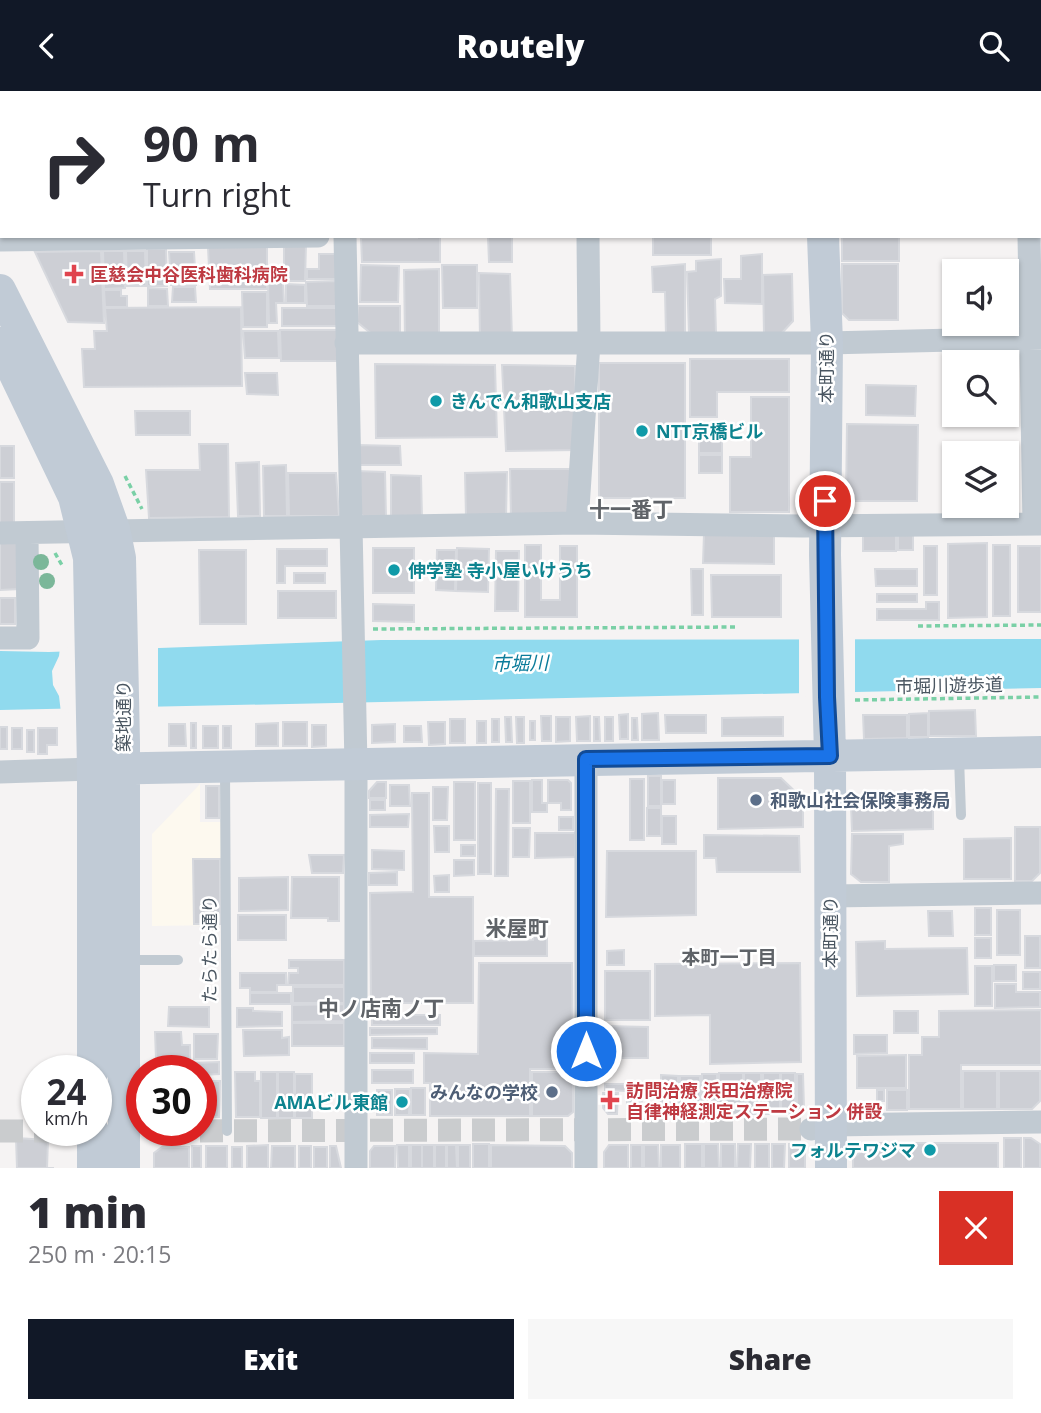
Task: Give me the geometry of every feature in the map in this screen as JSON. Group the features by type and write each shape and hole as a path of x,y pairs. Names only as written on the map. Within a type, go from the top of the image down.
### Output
{"street":[{"path":"0,240 132,238"},
{"path":"345,238 351,525 356,626 356,1168"},
{"path":"577,523 589,343 588,238"},
{"name":"本町通り","path":"823,238 827,343 825,526 830,896 821,1127 831,1168"},
{"path":"0,533 577,523 825,526 1038,524 1036,338 1028,238"},
{"name":"築地通り","path":"0,290 98,484 99,530 89,558 90,629 108,756 124,960 124,1168"},
{"path":"346,343 827,343 1036,338"},
{"name":"築地通り","path":"0,343 74,497 120,558 122,630 108,756 94,1055"},
{"path":"0,638 28,638 27,533"},
{"path":"0,772 108,756 225,767 1041,752"},
{"path":"586,759 586,1168"},
{"path":"830,896 1041,893"},
{"path":"821,1127 1041,1122"},
{"path":"93,1146 93,1168"}],"lane":[{"path":"959,754 961,815"},
{"name":"たらたら通り","path":"225,767 227,1131"},
{"path":"124,960 178,960"}],"path":[{"path":"918,626 1041,625"},
{"path":"356,626 736,627"},
{"name":"市堀川遊歩道","path":"858,701 1041,697"}],"shaded area":[{"path":"200,784 200,822 221,822 222,925 152,926 152,834"}],"water":[{"name":"市堀川","path":"1041,639 1041,688 0,710 0,651 49,652 381,640"}],"pier":[{"path":"799,636 855,636 855,695 799,697"},
{"path":"158,644 158,711 61,713 52,671 60,648"}],"building":[{"path":"361,238 440,238 440,262 362,262"},
{"path":"488,238 512,238 512,262 489,262"},
{"path":"653,238 711,238 711,255 653,255"},
{"path":"842,238 899,238 899,261 842,261"},
{"path":"284,244 306,244 305,281 284,281"},
{"path":"267,246 267,289 210,289 208,247"},
{"path":"147,249 166,249 167,286 147,286"},
{"path":"101,251 104,323 68,322 35,252"},
{"path":"103,251 124,251 125,288 104,289"},
{"path":"126,251 145,251 146,286 127,286"},
{"path":"169,252 194,252 196,285 171,285"},
{"path":"319,254 336,254 336,279 307,279 307,269 319,269"},
{"path":"762,254 762,304 725,303 724,279 741,279 741,256"},
{"path":"721,259 721,296 715,299 716,333 689,334 687,272 696,271 696,261"},
{"path":"685,264 685,335 666,335 665,292 653,292 652,267"},
{"path":"842,264 898,264 898,320 849,320 842,313"},
{"path":"361,265 399,266 398,302 360,302"},
{"path":"442,265 477,265 477,308 443,308"},
{"path":"439,269 439,336 405,337 404,270"},
{"path":"479,273 510,274 512,339 480,339"},
{"path":"792,274 793,321 781,334 764,334 763,275"},
{"path":"268,281 283,281 284,303 276,303 277,323 269,323"},
{"path":"336,281 336,306 307,306 306,282"},
{"path":"286,284 305,285 305,303 286,303"},
{"path":"173,287 195,287 196,302 172,302"},
{"path":"148,288 167,289 168,306 148,306"},
{"path":"104,290 121,290 121,296 127,296 127,307 105,307"},
{"path":"242,292 267,292 267,327 243,327"},
{"path":"358,306 400,306 400,335 373,335 357,322"},
{"path":"241,307 242,386 84,387 82,349 95,349 94,331 107,331 105,308"},
{"path":"282,308 338,308 338,326 282,326"},
{"path":"280,330 339,330 340,361 281,361"},
{"path":"243,331 278,331 279,358 245,358"},
{"path":"690,359 789,359 789,392 717,392 717,417 690,417"},
{"name":"NTT京橋ビル","path":"599,363 685,363 685,498 599,498"},
{"name":"きんでん和歌山支店","path":"375,364 495,365 497,437 376,438"},
{"path":"502,365 575,366 576,450 506,451"},
{"path":"245,373 277,373 278,395 247,394"},
{"path":"866,385 916,386 915,416 866,415"},
{"path":"751,397 789,397 789,512 730,512 730,457 751,457"},
{"path":"135,411 190,411 190,435 136,435"},
{"path":"847,424 918,425 917,501 846,501"},
{"path":"699,437 722,437 722,453 699,453"},
{"path":"199,444 228,444 229,517 149,518 146,470 200,470"},
{"path":"356,445 400,446 401,465 356,465"},
{"path":"0,446 14,446 14,478 0,478"},
{"path":"699,455 722,455 722,473 699,473"},
{"path":"259,462 260,516 238,516 236,463"},
{"path":"286,465 287,516 264,516 263,466"},
{"path":"510,469 573,469 573,518 511,518"},
{"path":"355,471 385,472 386,518 365,518 356,510"},
{"path":"507,472 506,517 466,517 465,473"},
{"path":"288,473 336,473 339,516 289,516"},
{"path":"391,475 421,476 422,518 391,518"},
{"path":"0,482 14,482 14,525 0,525"},
{"path":"704,534 774,535 774,564 703,563"},
{"path":"863,534 896,534 896,551 863,551"},
{"path":"898,534 913,534 913,550 898,550"},
{"path":"0,541 18,541 20,589 0,590"},
{"path":"987,543 987,617 948,618 948,544"},
{"path":"525,545 541,545 541,600 560,600 560,546 577,546 577,617 525,617"},
{"path":"993,545 1010,545 1010,616 993,616"},
{"path":"924,546 937,546 937,595 924,595"},
{"path":"1018,546 1041,546 1041,612 1018,612"},
{"name":"伸学塾 寺小屋いけうち","path":"373,548 414,548 414,593 373,593"},
{"path":"457,548 489,549 488,592 456,591"},
{"path":"277,549 327,549 327,566 285,566 285,583 277,583"},
{"path":"199,550 246,550 246,624 200,624"},
{"path":"437,550 456,550 455,591 436,590"},
{"path":"496,551 519,551 518,611 495,611"},
{"path":"691,569 703,569 703,615 692,615"},
{"path":"875,569 917,569 917,586 876,586"},
{"path":"294,573 325,573 325,583 294,583"},
{"path":"711,575 781,575 781,617 712,617"},
{"path":"278,591 336,591 336,618 278,618"},
{"path":"877,594 917,594 917,602 877,602"},
{"path":"0,598 15,598 15,624 0,624"},
{"path":"926,602 939,602 939,620 877,620 877,609 926,609"},
{"path":"373,604 414,605 414,622 373,621"},
{"path":"975,710 976,736 929,736 929,711"},
{"path":"658,713 659,740 642,740 642,714"},
{"path":"928,713 928,737 909,737 909,714"},
{"path":"628,714 628,739 620,739 619,715"},
{"path":"665,715 706,715 706,733 666,733"},
{"path":"863,715 907,715 907,738 864,739"},
{"path":"541,716 551,716 551,741 542,741"},
{"path":"590,716 590,741 577,741 576,717"},
{"path":"505,717 511,717 512,742 506,742"},
{"path":"516,717 524,717 524,743 517,743"},
{"path":"556,717 570,717 570,741 556,742"},
{"path":"594,717 599,717 600,741 594,741"},
{"path":"605,717 613,717 613,741 605,741"},
{"path":"783,717 783,736 722,736 722,718"},
{"path":"632,718 637,718 638,740 632,740"},
{"path":"450,719 465,719 465,743 450,743"},
{"path":"492,719 499,719 499,742 492,742"},
{"path":"477,721 486,721 486,743 477,743"},
{"path":"530,721 535,721 535,740 530,740"},
{"path":"283,722 307,722 307,746 283,746"},
{"path":"428,722 445,722 445,744 429,745"},
{"path":"191,723 196,723 196,748 191,748"},
{"path":"278,723 278,746 256,746 256,724"},
{"path":"169,724 185,724 186,746 169,746"},
{"path":"395,724 395,742 372,743 372,725"},
{"path":"312,725 326,725 326,746 312,747"},
{"path":"203,726 218,726 218,748 203,748"},
{"path":"223,726 231,726 231,748 223,748"},
{"path":"404,726 421,726 422,742 404,742"},
{"path":"0,727 7,727 7,749 0,749"},
{"path":"12,728 22,728 22,749 12,749"},
{"path":"38,728 57,728 57,745 47,745 47,754 38,754"},
{"path":"27,730 34,730 34,752 27,752"},
{"path":"648,776 661,776 661,806 648,806"},
{"path":"718,778 781,778 803,799 803,827 718,829"},
{"path":"630,779 644,779 644,840 630,840"},
{"path":"532,780 542,780 542,803 547,803 547,812 532,812"},
{"path":"548,780 568,780 571,783 571,810 561,810 561,803 548,803"},
{"path":"662,780 675,780 675,804 662,804"},
{"path":"513,781 530,781 530,823 513,823"},
{"path":"377,782 386,782 386,798 369,798 369,791"},
{"path":"454,782 475,782 475,840 454,840"},
{"path":"478,783 491,783 491,874 478,874"},
{"path":"390,785 409,785 410,806 390,806"},
{"path":"206,786 219,786 219,818 206,818"},
{"path":"433,787 448,787 447,820 433,820"},
{"path":"496,789 509,789 508,876 495,876"},
{"path":"412,793 429,793 429,897 473,897 473,1003 371,1003 370,893 413,892"},
{"path":"370,800 385,800 385,810 370,810"},
{"path":"851,806 933,806 933,829 852,831"},
{"path":"647,808 661,808 661,836 647,836"},
{"path":"409,814 408,827 370,827 370,815"},
{"path":"662,816 676,816 676,844 662,844"},
{"path":"559,817 573,817 573,830 559,830"},
{"path":"434,826 449,826 449,852 435,852"},
{"path":"1015,827 1040,827 1040,873 1032,881 1015,881"},
{"path":"513,828 530,828 529,857 513,857"},
{"path":"535,833 575,833 575,857 535,858"},
{"path":"852,834 903,834 903,844 889,846 889,882 861,882 851,874"},
{"path":"704,835 799,836 800,872 717,872 716,858 704,858"},
{"path":"1011,838 1011,879 964,879 964,839"},
{"path":"461,845 475,845 475,856 461,856"},
{"path":"372,850 404,851 404,870 372,869"},
{"path":"607,851 696,851 696,915 606,917"},
{"path":"309,855 344,855 343,873 312,873"},
{"path":"193,859 220,859 220,924 194,924"},
{"path":"454,860 474,860 474,875 454,876"},
{"path":"397,872 397,885 369,885 369,873"},
{"path":"449,875 449,892 435,892 434,876"},
{"path":"288,877 288,910 239,911 239,878"},
{"path":"292,877 339,877 339,921 328,921 328,918 291,918"},
{"path":"975,908 991,908 991,935 975,935"},
{"path":"997,910 1020,910 1020,955 997,955"},
{"path":"928,911 952,911 953,936 929,936"},
{"path":"238,915 286,915 286,940 238,940"},
{"path":"533,931 547,931 547,956 474,956 474,941 533,940"},
{"path":"1025,936 1040,936 1040,968 1025,968"},
{"path":"975,938 991,938 991,958 975,958"},
{"path":"885,941 885,949 967,948 968,994 857,996 856,942"},
{"path":"624,950 624,965 607,965 607,951"},
{"path":"289,960 344,960 344,985 288,985 289,973 298,973 298,968 289,968"},
{"path":"479,963 572,963 573,1069 530,1069 530,1116 430,1116 430,1083 424,1083 424,1053 478,1054"},
{"path":"800,963 801,1062 710,1064 710,1015 655,1016 655,964"},
{"path":"994,965 1016,965 1016,981 994,981"},
{"path":"975,966 992,966 992,1006 975,1006"},
{"path":"605,971 650,971 650,1020 605,1020"},
{"path":"1023,972 1040,972 1040,989 1023,989"},
{"path":"240,973 286,973 286,985 277,985 277,992 250,992 250,988 240,988"},
{"path":"995,984 1016,984 1016,992 1040,992 1040,1007 995,1008"},
{"path":"293,987 344,987 344,1003 293,1003"},
{"path":"250,993 291,993 291,1004 250,1004"},
{"path":"344,1004 344,1021 292,1022 292,1005"},
{"path":"169,1007 209,1007 209,1027 168,1026"},
{"path":"237,1008 282,1012 282,1026 237,1027"},
{"path":"1041,1010 1041,1065 961,1065 961,1109 909,1109 909,1055 922,1055 922,1037 939,1037 939,1011"},
{"path":"894,1011 918,1011 918,1033 894,1033"},
{"path":"372,1015 440,1015 440,1025 372,1025"},
{"path":"292,1023 344,1023 344,1046 292,1046"},
{"path":"604,1026 648,1027 648,1058 604,1058"},
{"path":"370,1028 437,1028 437,1034 370,1035"},
{"path":"243,1030 282,1030 282,1038 289,1037 289,1055 244,1056"},
{"path":"155,1032 181,1032 182,1045 190,1045 190,1055 156,1055"},
{"path":"194,1034 218,1034 217,1059 217,1055 194,1055"},
{"path":"854,1035 887,1035 887,1053 854,1054"},
{"path":"372,1038 427,1038 427,1049 372,1048"},
{"path":"370,1053 414,1053 414,1063 370,1063"},
{"path":"906,1055 906,1088 857,1088 857,1056"},
{"path":"372,1070 413,1070 413,1083 372,1083"},
{"path":"963,1071 997,1071 997,1109 963,1109"},
{"path":"999,1071 1040,1071 1040,1101 1032,1109 999,1109"},
{"path":"235,1072 255,1072 255,1081 260,1081 260,1117 236,1117"},
{"path":"261,1072 277,1072 277,1118 261,1118"},
{"path":"278,1072 294,1072 294,1118 278,1118"},
{"name":"みんなの学校","path":"532,1072 573,1072 573,1112 568,1116 532,1116"},
{"path":"719,1073 743,1073 743,1114 719,1114"},
{"path":"744,1073 761,1073 762,1114 744,1114"},
{"path":"763,1073 780,1073 780,1114 763,1114"},
{"path":"781,1073 795,1073 795,1114 781,1114"},
{"path":"295,1074 312,1074 312,1118 295,1118"},
{"path":"702,1074 717,1074 717,1114 702,1115"},
{"path":"797,1074 803,1074 804,1108 797,1113"},
{"path":"661,1075 678,1076 678,1115 661,1115"},
{"path":"680,1076 700,1076 700,1116 680,1116"},
{"path":"217,1081 220,1081 217,1117"},
{"path":"605,1084 627,1084 627,1091 605,1090"},
{"path":"411,1088 425,1088 425,1115 411,1115"},
{"name":"AMAビル東館","path":"395,1089 410,1089 409,1115 395,1115"},
{"path":"377,1090 392,1090 392,1115 377,1115"},
{"path":"877,1090 884,1090 884,1101 877,1101"},
{"path":"887,1090 907,1090 907,1110 887,1110"},
{"name":"訪問治療 浜田治療院 自律神経測定ステーション 併設","path":"603,1093 618,1093 617,1114 608,1114 603,1108"},
{"path":"627,1093 642,1093 641,1114 627,1114"},
{"path":"16,1138 21,1138 21,1146 48,1146 47,1168 17,1168"},
{"path":"1004,1138 1021,1138 1021,1168 1004,1168"},
{"path":"1024,1138 1031,1138 1040,1144 1040,1168 1024,1168"},
{"name":"フォルテワジマ","path":"872,1143 998,1143 998,1168 853,1168 853,1158"},
{"path":"473,1144 489,1144 489,1168 473,1168"},
{"path":"685,1144 702,1144 702,1168 685,1168"},
{"path":"704,1144 718,1144 719,1168 704,1168"},
{"path":"721,1144 735,1144 735,1168 721,1168"},
{"path":"738,1144 751,1144 750,1168 737,1168"},
{"path":"755,1144 769,1144 769,1168 755,1168"},
{"path":"772,1144 785,1144 784,1168 772,1168"},
{"path":"789,1144 798,1144 805,1151 805,1168 789,1168"},
{"path":"268,1145 268,1168 247,1168 247,1146"},
{"path":"397,1145 409,1145 409,1168 398,1168"},
{"path":"411,1145 422,1145 422,1168 411,1168"},
{"path":"422,1145 434,1145 434,1168 422,1168"},
{"path":"435,1145 446,1145 446,1168 435,1168"},
{"path":"447,1145 456,1145 457,1168 447,1168"},
{"path":"458,1145 470,1145 470,1168 458,1168"},
{"path":"491,1145 565,1146 572,1153 572,1168 491,1168"},
{"path":"609,1145 628,1145 628,1168 604,1168 604,1152"},
{"path":"631,1145 642,1145 642,1168 631,1168"},
{"path":"644,1145 658,1145 659,1168 644,1168"},
{"path":"661,1145 680,1145 680,1168 661,1168"},
{"path":"192,1146 201,1146 201,1168 192,1168"},
{"path":"206,1146 227,1146 227,1168 206,1168"},
{"path":"272,1146 295,1146 295,1168 271,1168"},
{"path":"299,1146 311,1146 311,1168 299,1168"},
{"path":"330,1146 336,1146 341,1168 330,1168"},
{"path":"374,1146 395,1146 395,1168 370,1168 370,1151"},
{"path":"162,1147 189,1147 189,1168 154,1168 154,1153"},
{"path":"232,1147 242,1147 242,1168 232,1168"},
{"path":"314,1147 327,1147 327,1168 314,1168"}],"tunnel":[{"path":"217,1131 811,1129"},
{"path":"0,1131 21,1131"}],"place":[{"name":"匡慈会中谷医科歯科病院","path":"74,274"},
{"name":"きんでん和歌山支店","path":"436,401"},
{"name":"NTT京橋ビル","path":"642,431"},
{"name":"伸学塾 寺小屋いけうち","path":"394,570"},
{"name":"和歌山社会保険事務局","path":"756,800"},
{"name":"みんなの学校","path":"552,1092"},
{"name":"訪問治療 浜田治療院 自律神経測定ステーション 併設","path":"610,1100"},
{"name":"AMAビル東館","path":"402,1102"},
{"name":"フォルテワジマ","path":"930,1150"}],"district":[{"name":"十一番丁","path":"631,509"},
{"name":"米屋町","path":"517,928"},
{"name":"本町一丁目","path":"729,957"},
{"name":"中ノ店南ノ丁","path":"381,1008"}],"route":[{"path":"586,1051 586,759 830,756 825,501"}]}
